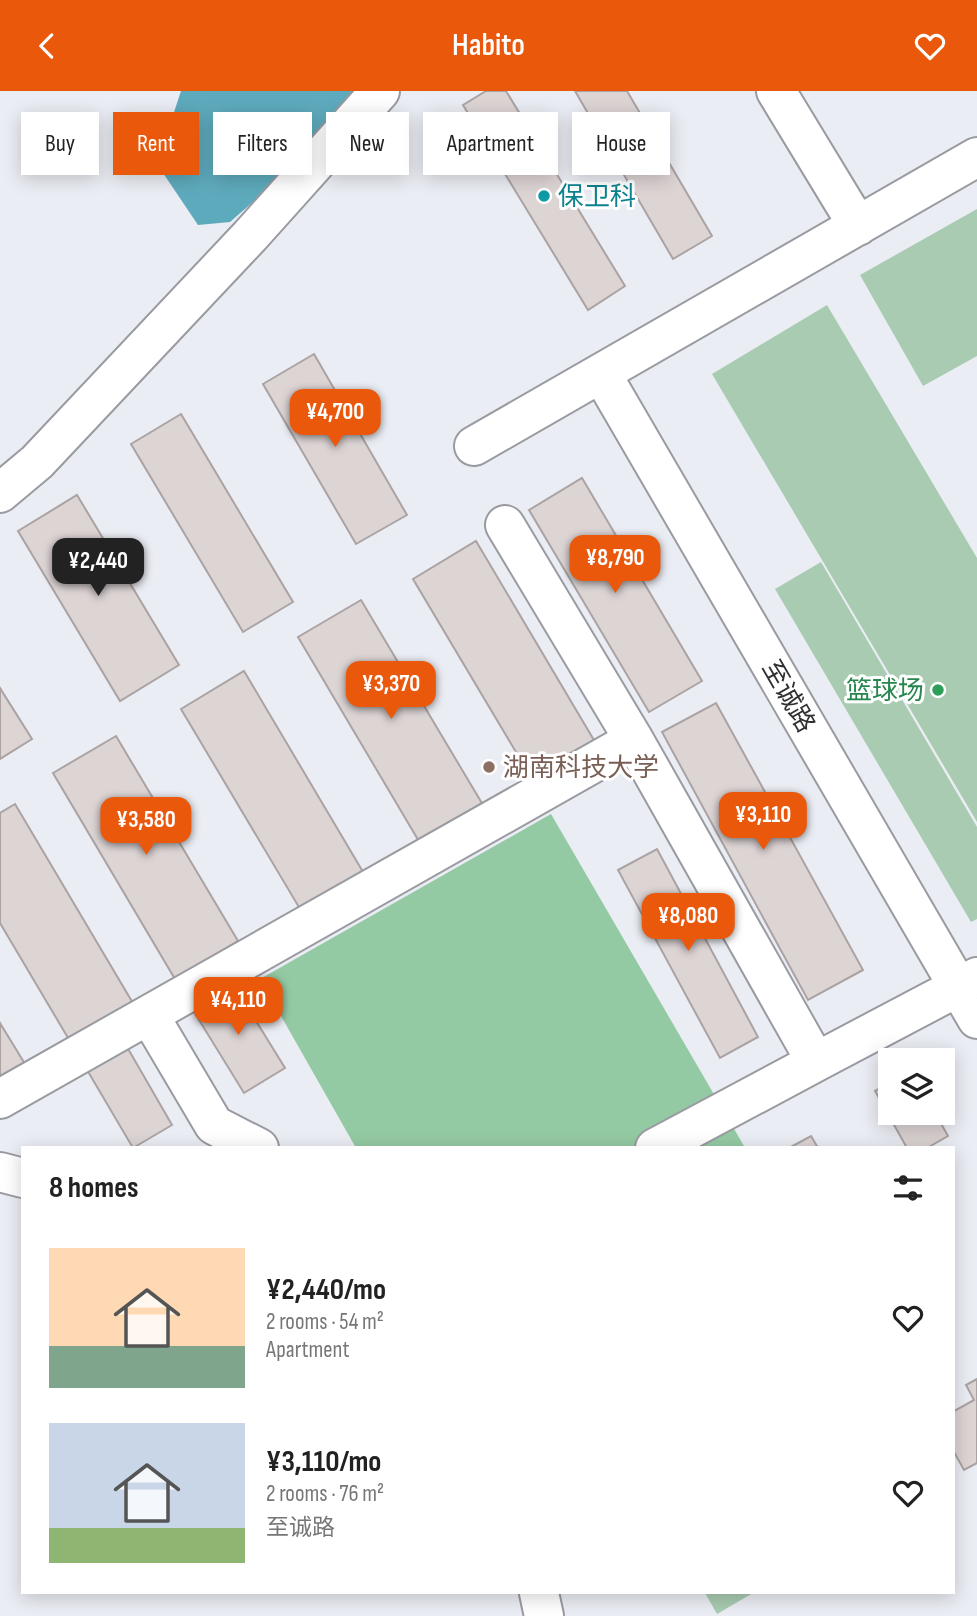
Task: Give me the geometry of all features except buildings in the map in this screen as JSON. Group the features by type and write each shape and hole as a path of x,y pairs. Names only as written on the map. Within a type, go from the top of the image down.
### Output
{"street":[{"path":"0,492 37,462 250,236 380,91"},
{"path":"776,91 858,226"},
{"path":"474,446 977,157"},
{"name":"至诚路","path":"601,373 971,994"},
{"path":"505,525 634,740 816,1062"},
{"path":"0,1098 634,740"},
{"path":"659,1146 816,1062 971,994"},
{"path":"149,1015 214,1125 255,1146"},
{"path":"0,1172 21,1177"},
{"path":"538,1594 544,1616"}],"green space":[{"path":"977,209 977,356 923,386 860,275"},
{"name":"篮球场","path":"827,305 977,558 977,822 712,374"},
{"path":"821,562 977,827 977,919 971,922 775,589"},
{"path":"551,814 744,1146 355,1146 260,979"},
{"path":"706,1594 751,1594 717,1614"}],"water":[{"path":"181,91 372,91 369,101 356,112 326,112 326,138 312,151 312,112 213,112 213,175 284,175 230,222 198,225 164,175 199,175 199,112 174,112"}],"place":[{"name":"保卫科","path":"544,196"},
{"name":"篮球场","path":"938,690"},
{"name":"湖南科技大学","path":"489,767"}]}
